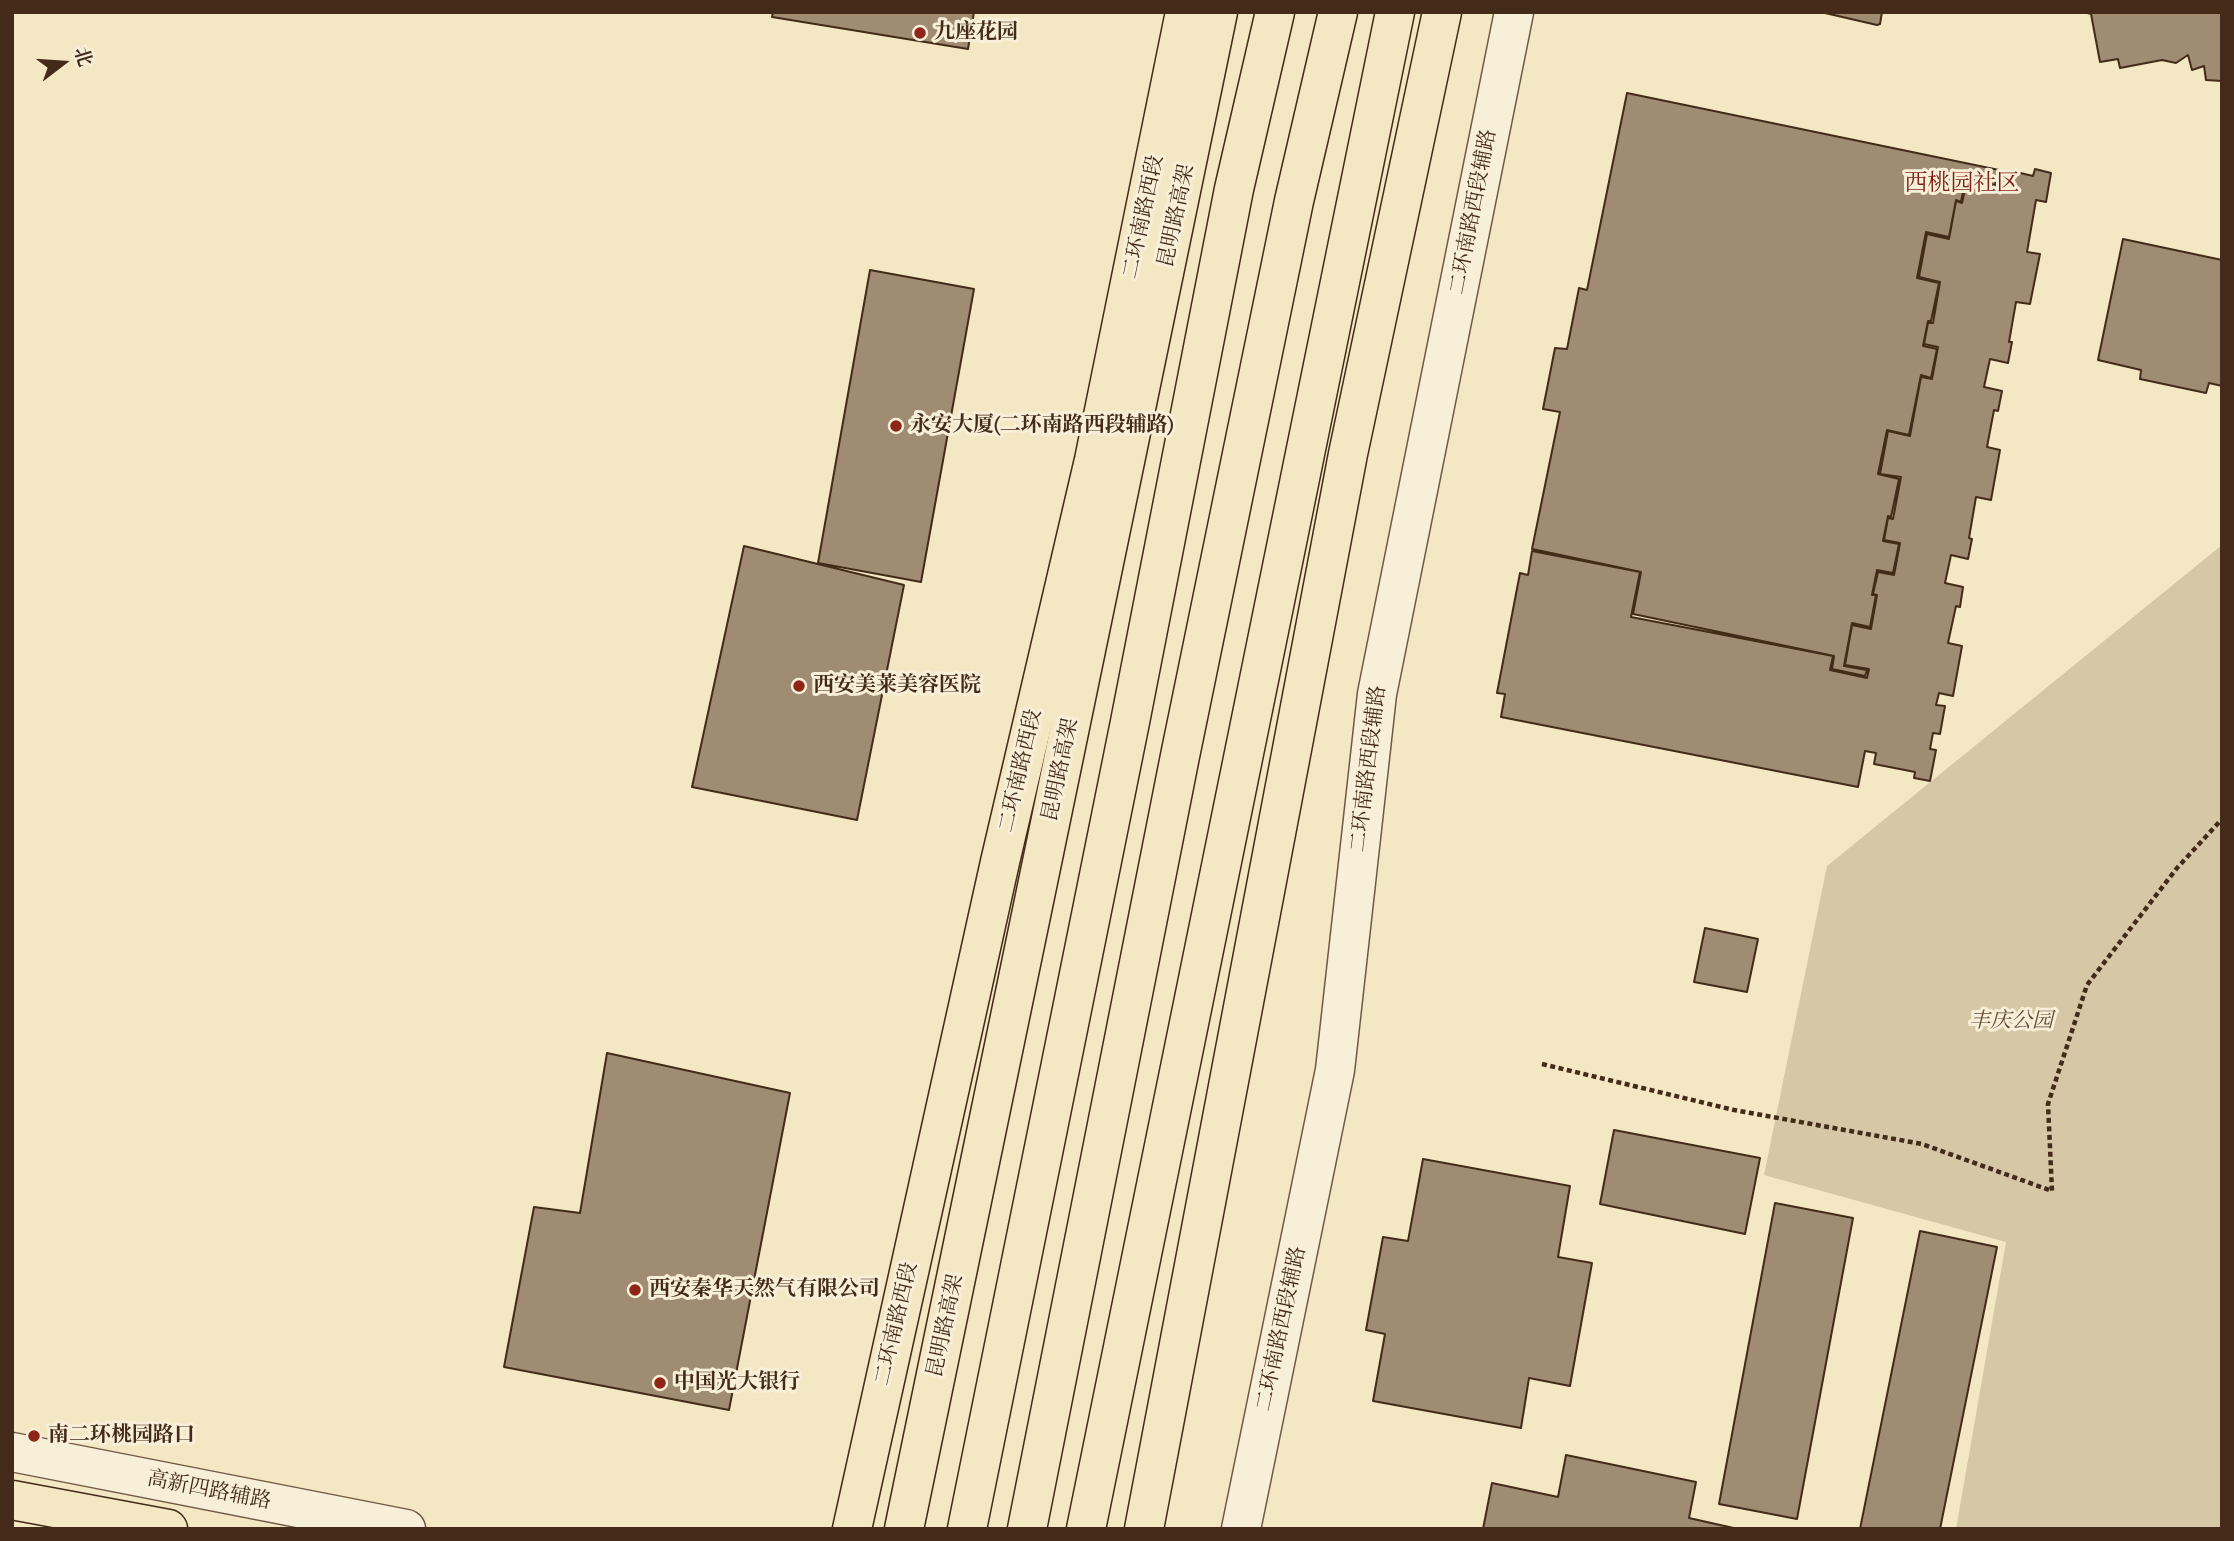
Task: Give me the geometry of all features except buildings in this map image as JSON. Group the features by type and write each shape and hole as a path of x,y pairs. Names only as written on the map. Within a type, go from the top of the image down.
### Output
{"main road":[{"name":"二环南路西段","path":"852,1529 997,875 1094,460 1185,12"},
{"name":"昆明路高架","path":"904,1529 1218,12"},
{"path":"967,1529 1130,722 1231,203 1275,12"},
{"path":"1027,1529 1283,255 1338,12"},
{"path":"1086,1529 1395,12"},
{"path":"1144,1529 1348,454 1442,12"},
{"path":"12,1500 168,1529"}],"street":[{"name":"二环南路西段辅路","path":"1241,1529 1335,1070 1377,694 1514,12"},
{"name":"高新四路辅路","path":"12,1452 406,1529"}],"path":[{"path":"1542,1064 1734,1110 1922,1144 2052,1191 2048,1104 2087,985 2176,869 2222,819"}],"green space":[{"name":"丰庆公园","path":"2222,545 2222,1529 1956,1529 2006,1242 1764,1175 1827,866"}],"place":[{"name":"九座花园","path":"920,33"},
{"name":"永安大厦(二环南路西段辅路)","path":"896,426"},
{"name":"西安美莱美容医院","path":"799,686"},
{"name":"西安秦华天然气有限公司","path":"635,1290"},
{"name":"中国光大银行","path":"660,1383"},
{"name":"南二环桃园路口","path":"34,1436"}],"district":[{"name":"西桃园社区","path":"1962,184"}]}
